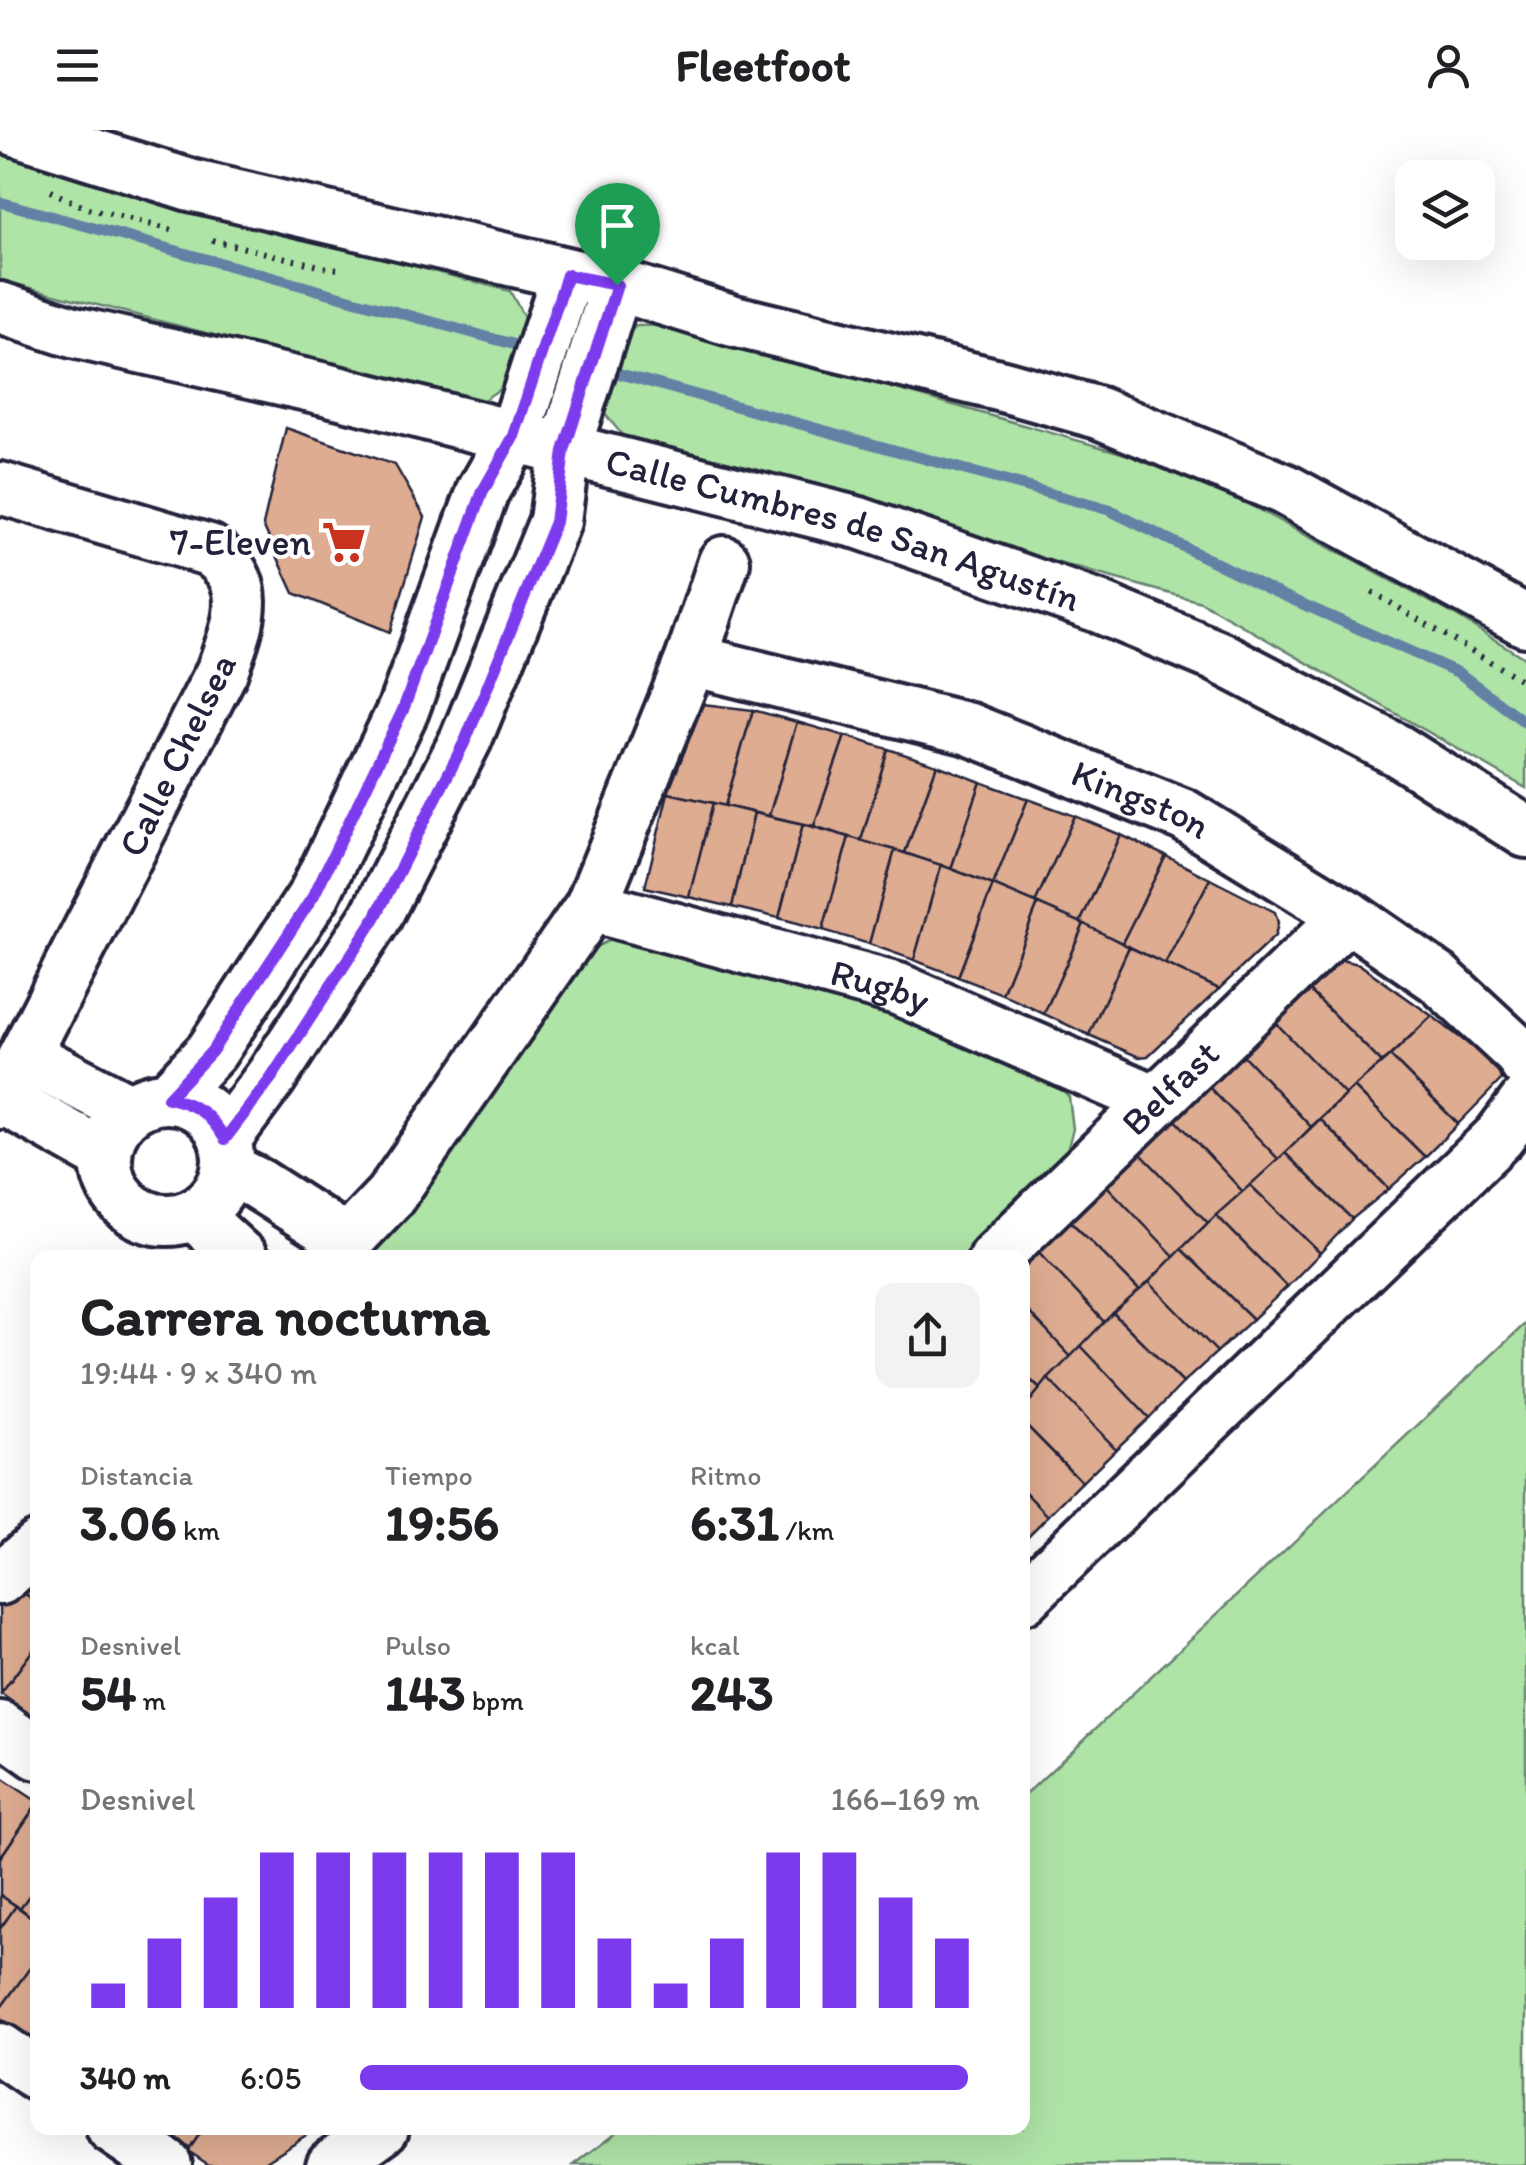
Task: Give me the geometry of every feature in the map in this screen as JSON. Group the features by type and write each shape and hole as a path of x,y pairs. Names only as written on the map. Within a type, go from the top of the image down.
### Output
{"street":[{"path":"15,130 190,185 617,285 734,321 1100,413 1284,489 1526,621"},
{"path":"567,275 514,436 483,491 403,710 314,895 212,1051 112,1131 105,1156 112,1188 133,1212 163,1222 195,1215 217,1195 226,1154 375,918 466,739 555,522 564,451 617,285"},
{"name":"Calle Cumbres de San Agustín","path":"0,308 73,332 324,389 859,523 1099,607 1216,656 1397,750 1526,832"},
{"name":"Calle Chelsea","path":"0,488 209,550 226,562 238,582 241,602 237,629 222,671 1,1100"},
{"path":"27,1056 149,1104 192,1103 212,1118 226,1154 340,1250 390,1196 591,906 691,660 724,562"},
{"name":"Kingston","path":"691,660 969,729 1184,815 1348,916 1438,978 1519,1052 1526,1064"},
{"name":"Rugby","path":"591,906 898,989 1156,1101"},
{"name":"Belfast","path":"1002,1250 1348,916"},
{"path":"1,1100 105,1156"},
{"path":"1030,1592 1485,1150 1526,1101"},
{"path":"195,1215 233,1250"},
{"path":"0,1578 30,1553"},
{"path":"0,1727 30,1748"},
{"path":"0,2049 30,2070"},
{"path":"122,2135 166,2165"},
{"path":"332,2165 373,2135"}],"path":[{"path":"40,186 88,209 183,232"},
{"path":"202,237 328,268 344,268"},
{"path":"1367,589 1526,683"}],"green space":[{"path":"0,146 125,191 510,291 529,327 522,374 479,403 0,280"},
{"path":"673,325 1188,472 1453,614 1526,659 1526,788 1201,602 631,446 597,404 611,352 636,326"},
{"path":"612,939 637,942 864,1002 985,1048 1052,1078 1069,1097 1073,1129 1065,1157 969,1250 373,1250 585,952"},
{"path":"1526,1323 1526,2165 574,2165 613,2135 1030,2135 1030,1790"}],"building":[{"name":"7-Eleven","path":"286,428 395,465 425,517 390,632 294,593 263,525"},
{"path":"703,704 753,710 725,806 668,793"},
{"path":"753,710 797,722 769,816 725,806"},
{"path":"797,722 845,736 814,826 769,816"},
{"path":"845,736 888,749 861,841 814,826"},
{"path":"888,749 937,765 905,853 861,841"},
{"path":"937,765 981,782 951,869 905,853"},
{"path":"981,782 1028,799 993,885 951,869"},
{"path":"668,793 713,803 689,897 645,887"},
{"path":"1028,799 1075,816 1035,903 993,885"},
{"path":"713,803 754,813 732,907 689,897"},
{"path":"754,813 803,824 779,918 732,907"},
{"path":"1075,816 1121,835 1080,923 1035,903"},
{"path":"803,824 849,837 823,930 779,918"},
{"path":"1121,835 1166,856 1122,943 1080,923"},
{"path":"849,837 895,850 869,944 823,930"},
{"path":"895,850 941,865 914,960 869,944"},
{"path":"1166,856 1210,879 1165,964 1122,943"},
{"path":"941,865 993,885 958,977 914,960"},
{"path":"1210,879 1275,912 1278,923 1275,936 1219,989 1165,964"},
{"path":"993,885 1038,904 1002,994 958,977"},
{"path":"1038,904 1084,924 1044,1014 1002,994"},
{"path":"1084,924 1129,947 1089,1035 1044,1014"},
{"path":"1129,947 1219,989 1148,1056 1139,1057 1089,1035"},
{"path":"1340,960 1359,964 1432,1016 1382,1063 1308,989"},
{"path":"1308,989 1382,1063 1345,1095 1274,1021"},
{"path":"1432,1016 1497,1066 1501,1080 1458,1124 1390,1056"},
{"path":"1274,1021 1345,1095 1311,1127 1240,1052"},
{"path":"1240,1052 1311,1127 1279,1160 1206,1084"},
{"path":"1390,1056 1458,1124 1425,1157 1354,1087"},
{"path":"1206,1084 1279,1160 1243,1192 1171,1115"},
{"path":"1354,1087 1425,1157 1389,1189 1320,1119"},
{"path":"1171,1115 1243,1192 1208,1223 1136,1149"},
{"path":"1320,1119 1389,1189 1352,1219 1285,1153"},
{"path":"1136,1149 1208,1223 1174,1256 1103,1182"},
{"path":"1285,1153 1352,1219 1320,1253 1250,1185"},
{"path":"1103,1182 1174,1256 1140,1291 1065,1216"},
{"path":"1250,1185 1320,1253 1287,1287 1216,1215"},
{"path":"1216,1215 1287,1287 1253,1319 1181,1249"},
{"path":"1065,1216 1140,1291 1104,1322 1034,1247"},
{"path":"1034,1247 1104,1322 1071,1357 1030,1313 1030,1251"},
{"path":"1181,1249 1253,1319 1217,1352 1149,1282"},
{"path":"1149,1282 1217,1352 1183,1383 1113,1313"},
{"path":"1030,1313 1071,1357 1040,1389 1030,1380"},
{"path":"1113,1313 1183,1383 1149,1418 1081,1346"},
{"path":"1081,1346 1149,1418 1116,1449 1048,1379"},
{"path":"1048,1379 1116,1449 1082,1482 1030,1429 1030,1401"},
{"path":"1030,1380 1040,1389 1030,1401"},
{"path":"1030,1429 1082,1482 1048,1516 1030,1497"},
{"path":"1030,1497 1048,1516 1030,1534"},
{"path":"30,1576 30,1597 15,1587"},
{"path":"15,1587 30,1597 30,1654 1,1694 0,1600"},
{"path":"30,1654 30,1714 1,1694"},
{"path":"0,1777 30,1797 30,1814 0,1858"},
{"path":"30,1815 30,1895 20,1908 0,1895 0,1858"},
{"path":"0,1895 16,1906 0,1929"},
{"path":"30,1895 30,1916 20,1908"},
{"path":"16,1906 30,1916 30,1968 0,2009 0,1929"},
{"path":"30,1968 30,2040 0,2018 0,2009"},
{"path":"164,2135 199,2135 188,2151"},
{"path":"199,2135 306,2135 260,2165 209,2165 188,2151"}],"waterway":[{"path":"0,202 516,345"},
{"path":"603,369 1109,510 1273,591 1459,673 1526,723"}],"place":[{"name":"7-Eleven","path":"344,542"}],"route":[{"path":"567,275 617,285 564,451 555,522 466,739 375,918 272,1077 225,1139 212,1118 192,1103 168,1098 212,1051 314,895 403,710 483,491 514,436 567,275"}]}
